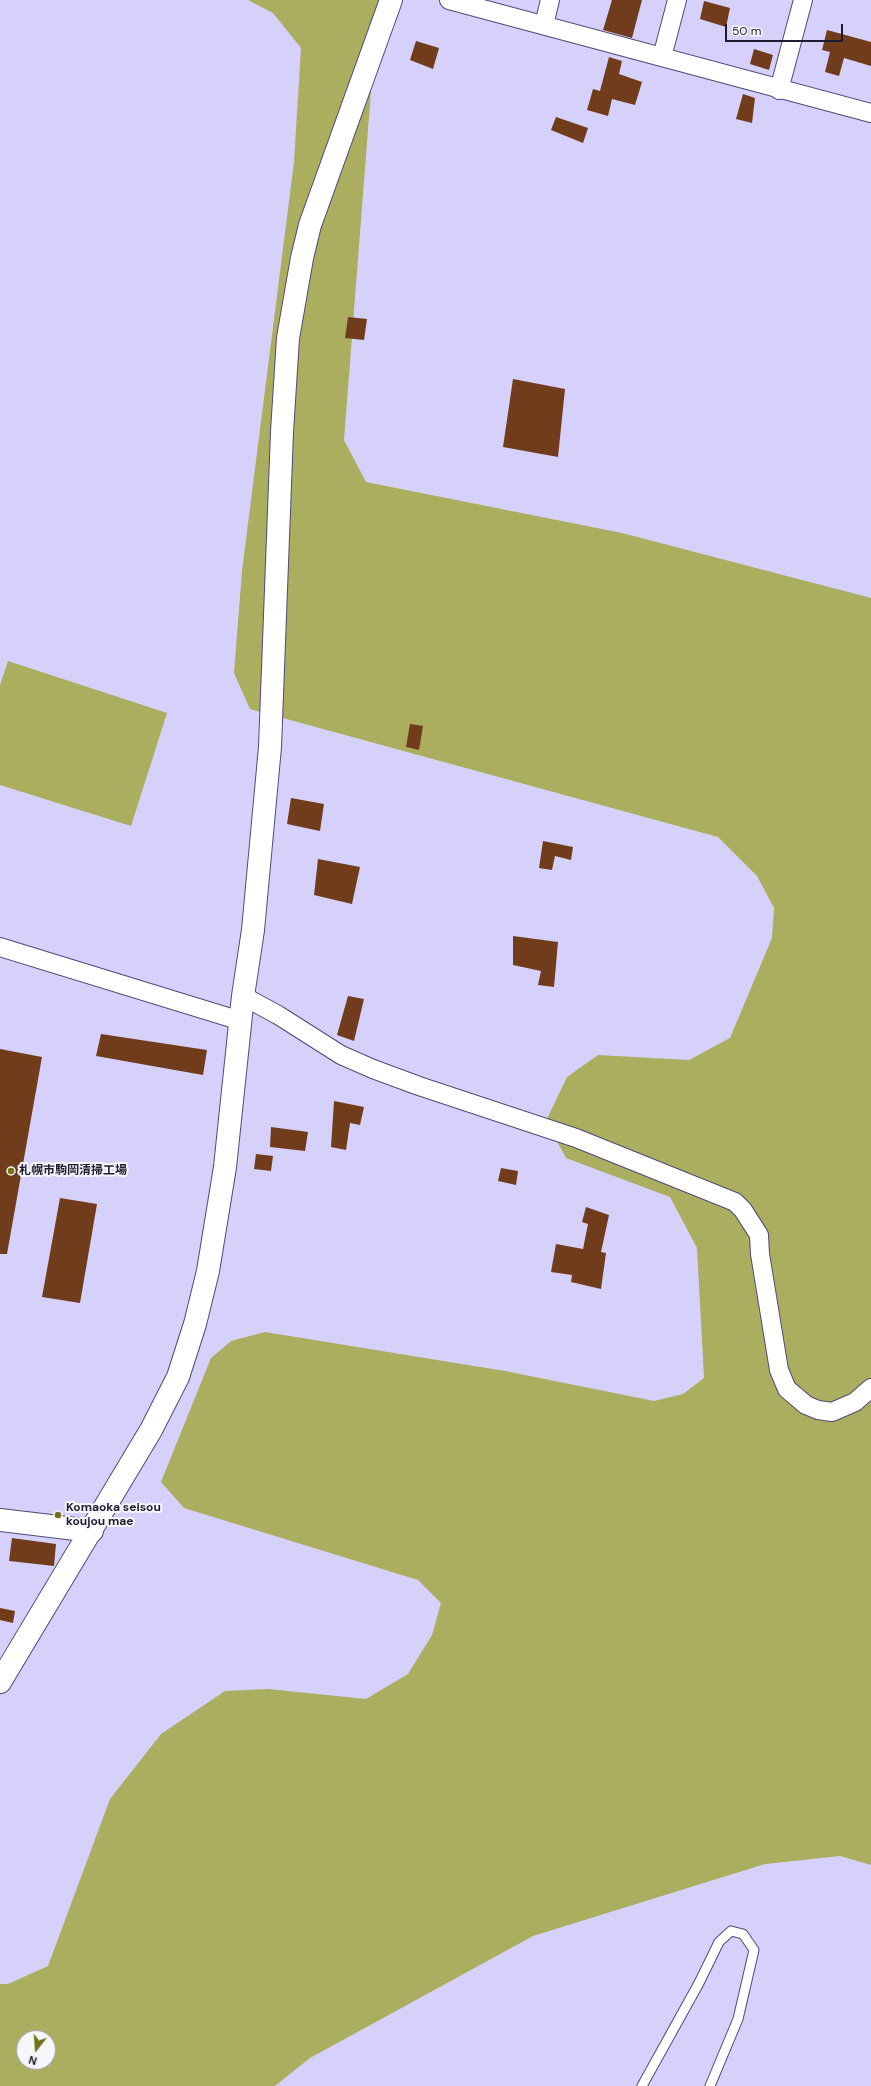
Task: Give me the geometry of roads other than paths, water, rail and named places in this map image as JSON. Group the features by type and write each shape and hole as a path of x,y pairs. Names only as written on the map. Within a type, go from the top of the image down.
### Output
{"street":[{"path":"0,1682 92,1531 151,1430 178,1377 195,1324 208,1271 225,1167 243,996 253,930 270,747 282,432 288,338 302,258 310,224 391,0"},
{"path":"449,0 779,90 871,113"},
{"path":"544,25 550,0"},
{"path":"662,57 677,0"},
{"path":"779,90 803,0"},
{"path":"0,947 241,1021"},
{"path":"243,996 278,1015 342,1054 373,1069 419,1086 576,1138 735,1202 759,1235 760,1254 779,1370 787,1389 806,1405 818,1410 832,1412 855,1402 871,1388"},
{"path":"0,1520 92,1531"}],"lane":[{"path":"642,2086 699,1983 719,1942 731,1931 743,1934 754,1950 738,2019 710,2086"}],"place":[{"name":"札幌市駒岡清掃工場","path":"11,1171"},
{"name":"Komaoka seisou koujou mae","path":"58,1515"}]}
